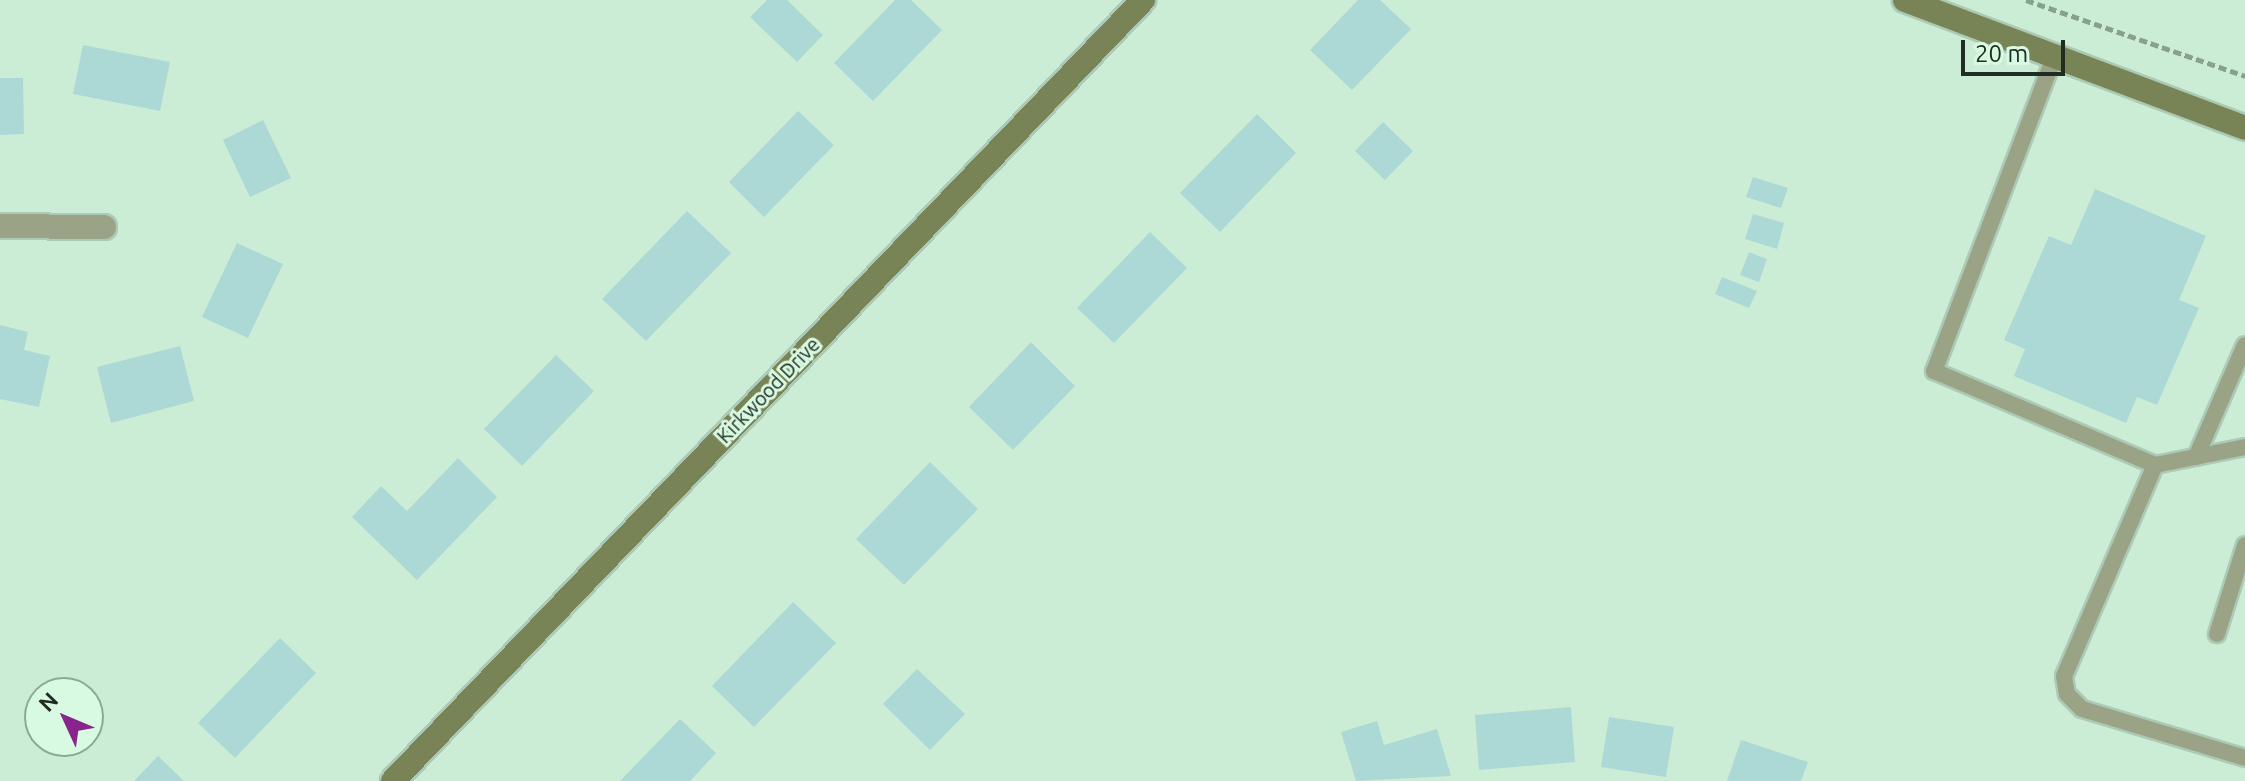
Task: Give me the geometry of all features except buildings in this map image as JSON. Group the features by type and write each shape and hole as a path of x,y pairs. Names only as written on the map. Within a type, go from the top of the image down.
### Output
{"street":[{"name":"Kirkwood Drive","path":"393,781 1143,0"},
{"path":"1905,0 2053,60 2245,128"},
{"path":"0,226 104,227"}],"lane":[{"path":"2053,60 1934,371 2155,465 2245,447"},
{"path":"2196,457 2245,345"},
{"path":"2155,465 2064,676 2067,694 2082,709 2245,758"},
{"path":"2217,634 2245,545"}],"path":[{"path":"2026,0 2245,76"}]}
